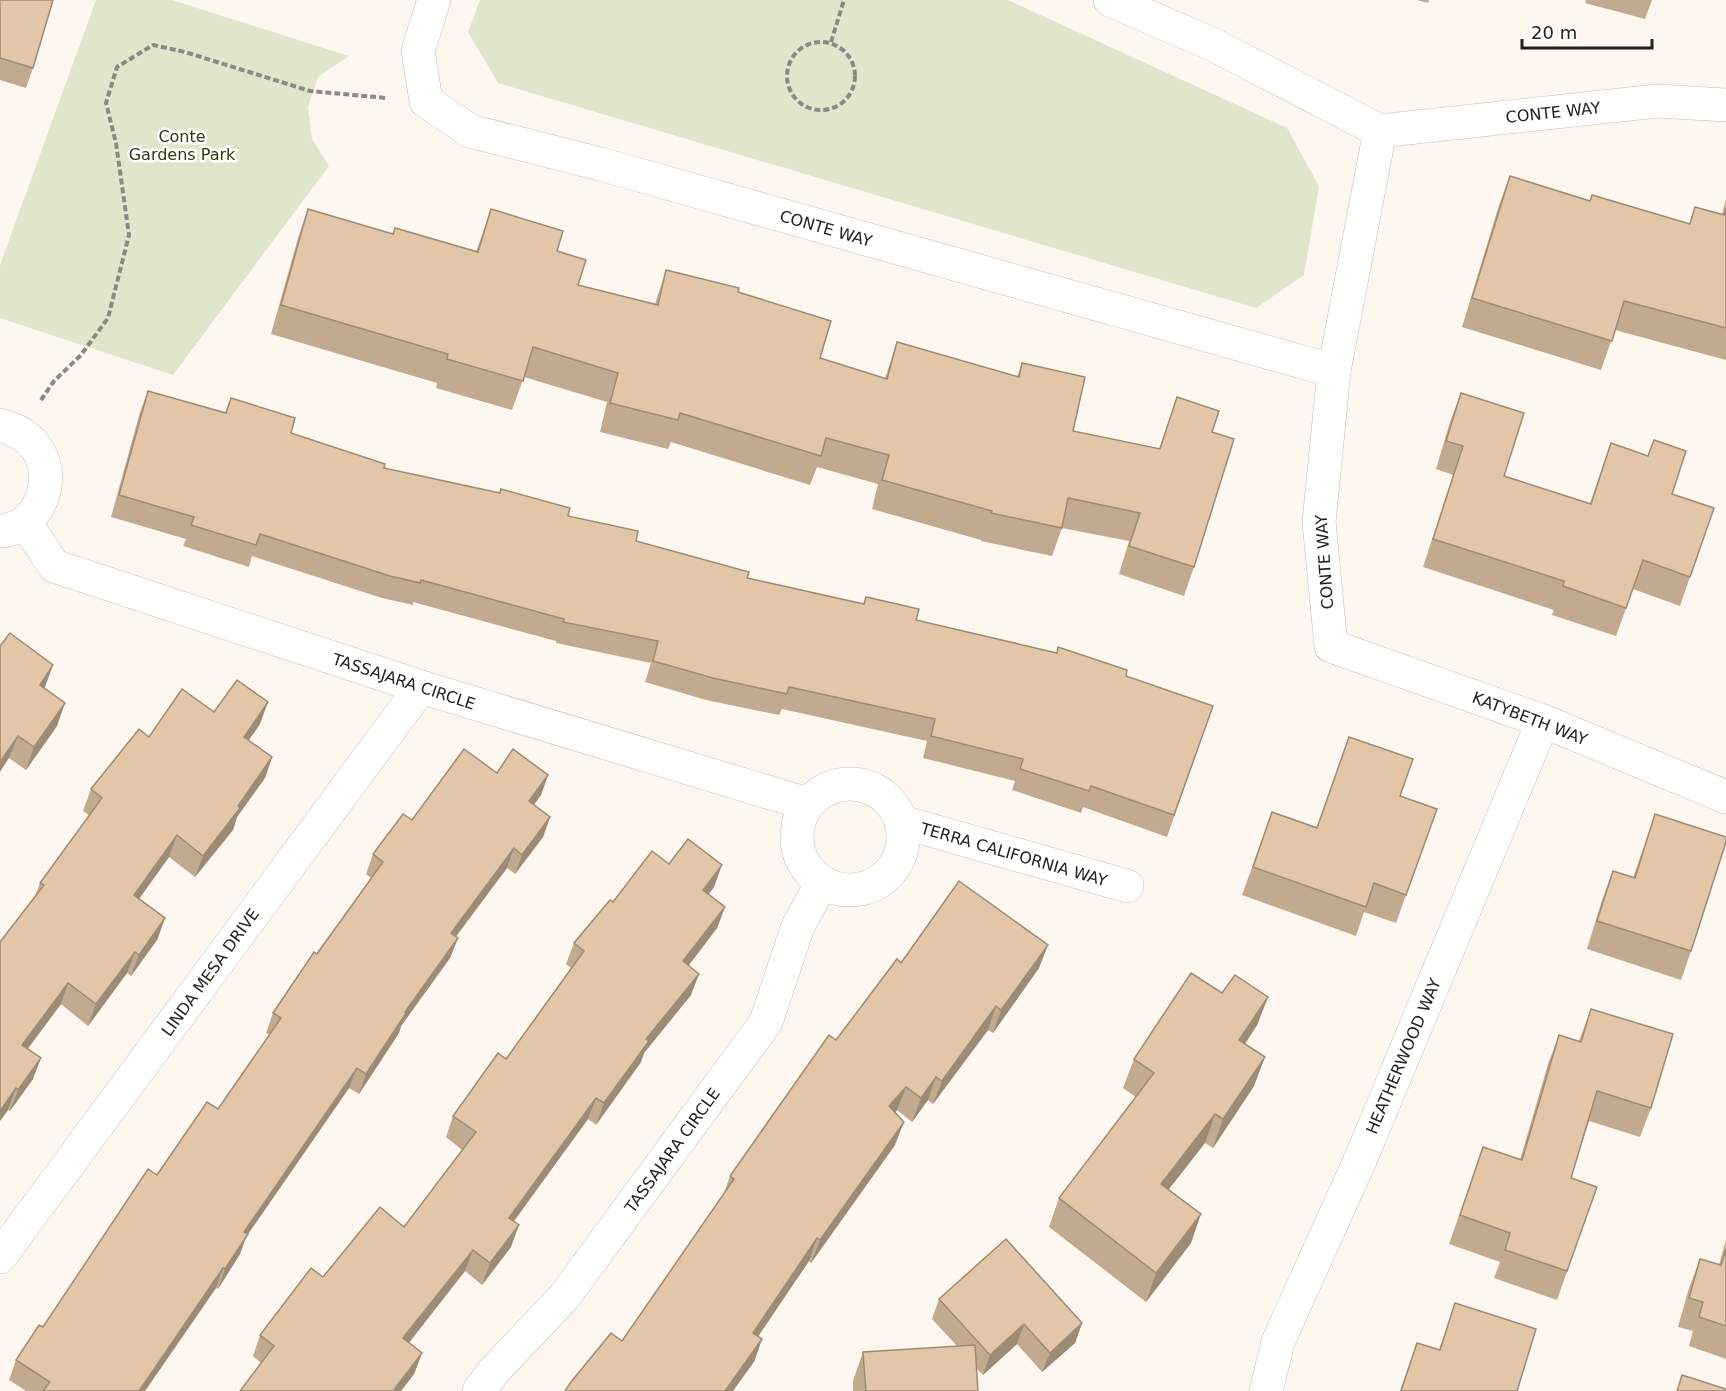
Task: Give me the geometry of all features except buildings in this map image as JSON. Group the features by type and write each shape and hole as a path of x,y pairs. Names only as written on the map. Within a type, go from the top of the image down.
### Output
{"street":[{"path":"426,101 418,51 434,0"},
{"path":"1110,0 1212,44 1380,131"},
{"name":"CONTE WAY","path":"426,101 470,131 600,164 1334,371"},
{"name":"CONTE WAY","path":"1331,646 1319,522 1334,371 1380,131 1657,101 1726,105"},
{"name":"TASSAJARA CIRCLE","path":"10,429 36,446 45,466 46,486 39,506 13,526 54,566 421,687 807,804"},
{"name":"KATYBETH WAY","path":"1331,646 1543,721 1726,797"},
{"name":"LINDA MESA DRIVE","path":"0,1257 421,687"},
{"name":"HEATHERWOOD WAY","path":"1266,1391 1278,1342 1361,1158 1543,721"},
{"path":"845,783 865,785 882,792 894,805 902,822 904,842 899,860 883,880 863,889 845,891 822,883 808,871 800,856 796,837 799,820 807,804 821,791 845,783"},
{"name":"TERRA CALIFORNIA WAY","path":"902,822 1127,886"},
{"name":"TASSAJARA CIRCLE","path":"479,1391 492,1373 564,1297 766,1022 798,926 822,883"}],"path":[{"path":"831,42 844,0"},
{"path":"813,42 831,42 846,52 855,68 854,86 844,102 829,110 811,109 795,100 787,84 787,66 797,50 813,42"},
{"path":"10,429 81,355 108,318 129,235 116,144 106,103 117,67 153,45 310,91 426,101"}],"green space":[{"name":"Conte Gardens Park","path":"96,0 172,0 349,56 318,77 308,107 312,139 329,166 173,375 0,318 0,265"},
{"path":"480,0 1008,0 1287,128 1319,186 1304,275 1256,308 498,83 468,32"}]}
